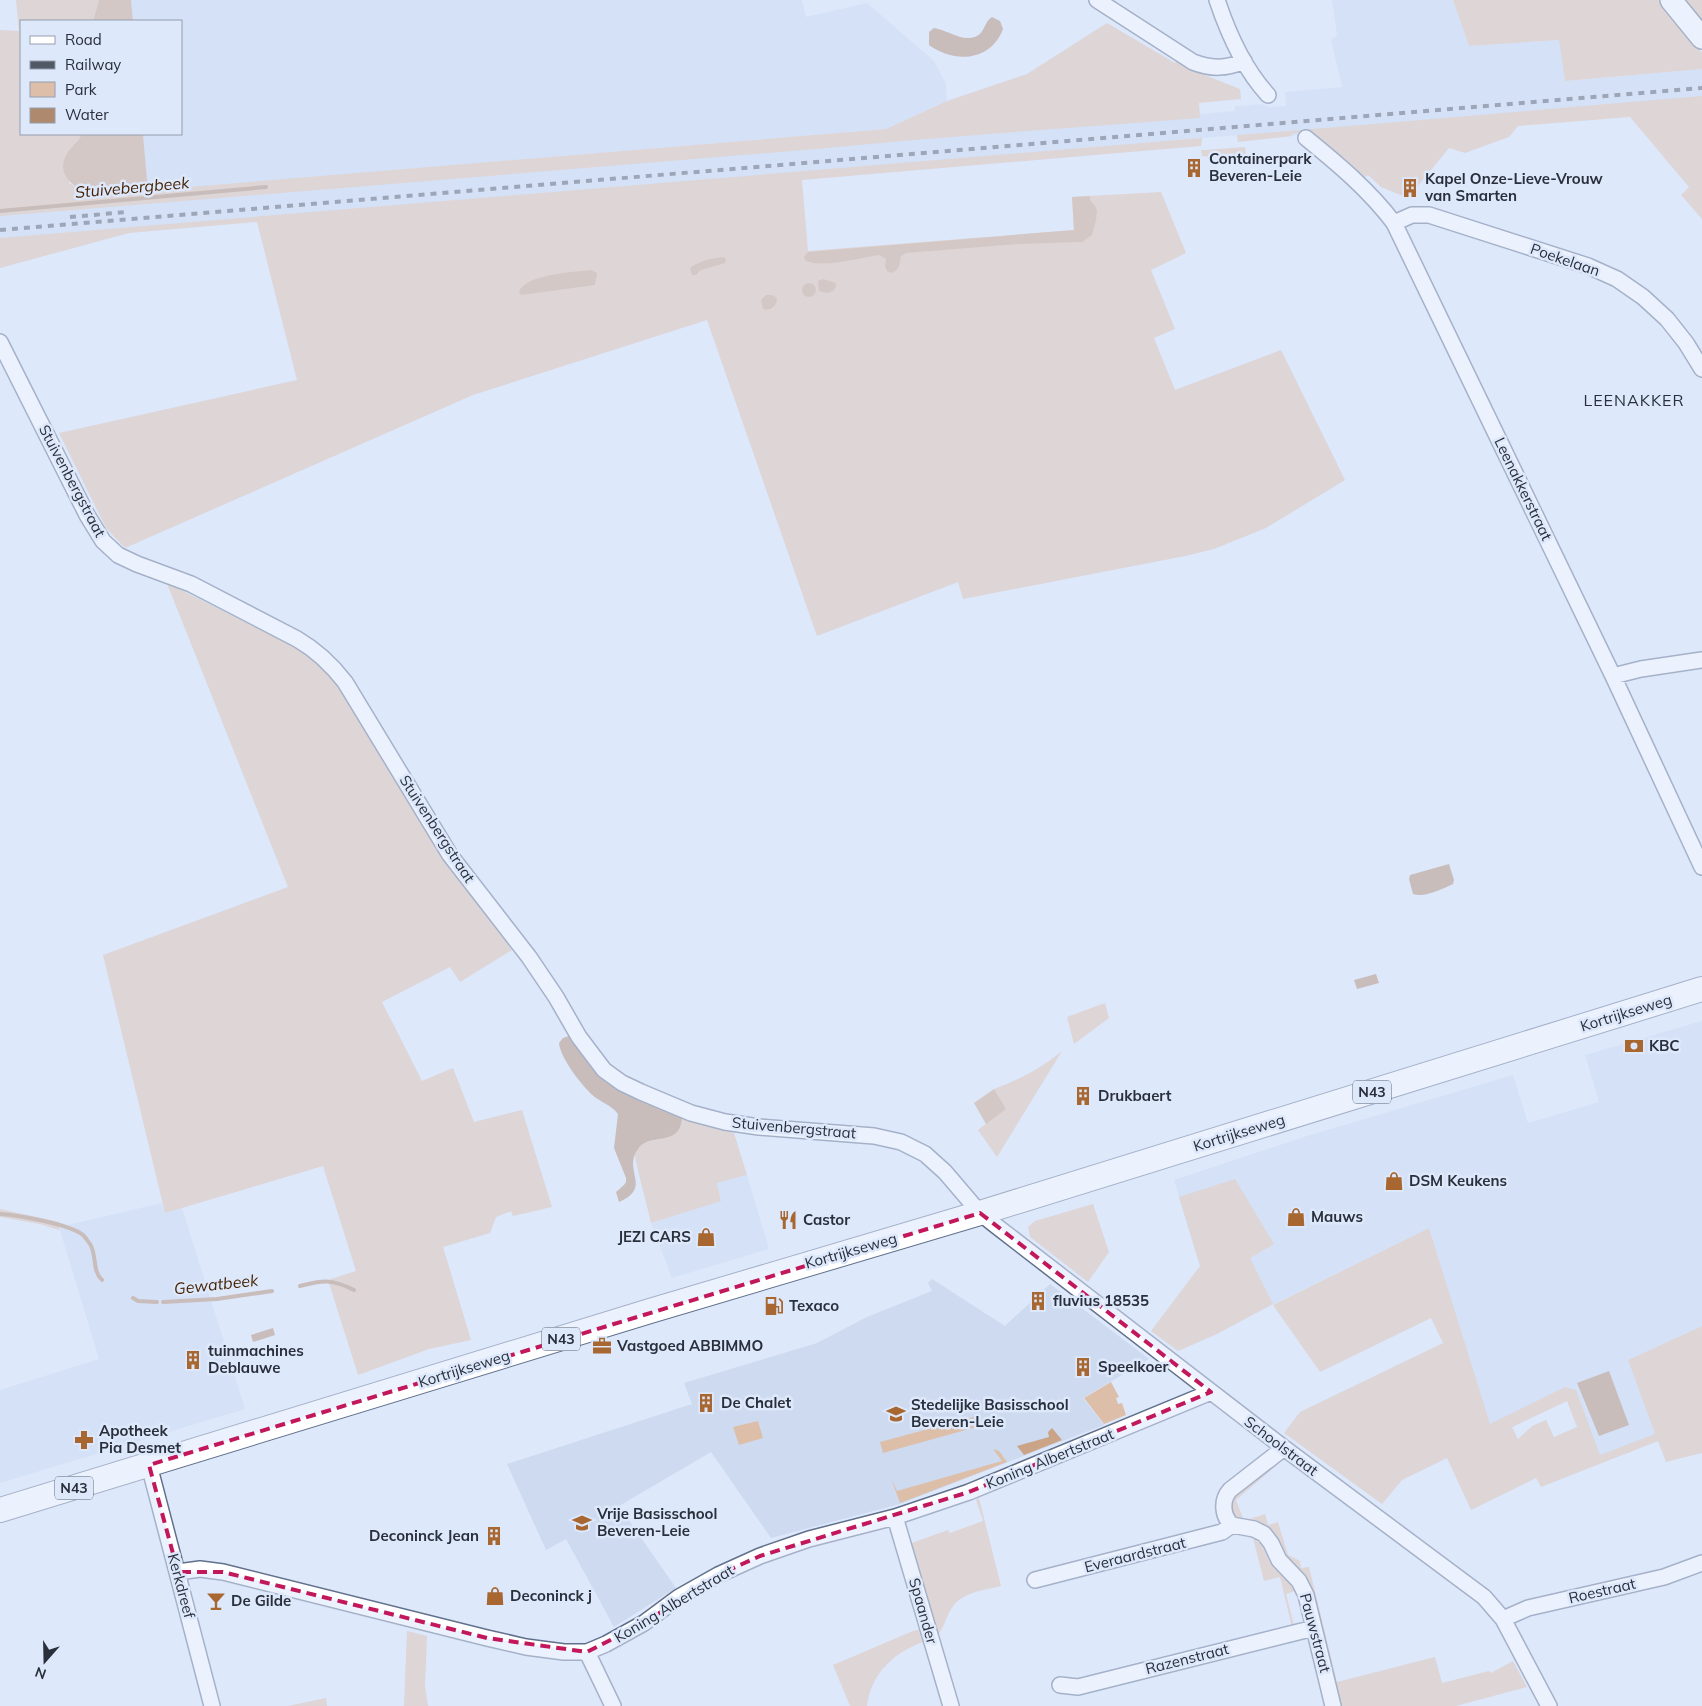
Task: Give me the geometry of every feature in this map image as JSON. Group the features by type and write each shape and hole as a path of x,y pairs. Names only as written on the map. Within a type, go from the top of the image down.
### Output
{"main road":[{"name":"Kortrijkseweg","path":"0,1510 650,1311 980,1213 1702,989"}],"street":[{"path":"1097,0 1193,62 1208,67 1222,68 1244,61"},
{"path":"1218,0 1225,23 1244,61 1259,86 1268,94"},
{"path":"1671,0 1702,38"},
{"name":"Leenakkerstraat","path":"1306,138 1370,194 1394,223 1613,676 1702,867"},
{"name":"Poekelaan","path":"1394,223 1412,215 1429,215 1603,272 1630,288 1656,308 1677,331 1702,369"},
{"name":"Stuivenbergstraat","path":"0,342 87,515 110,548 127,560 191,584 297,638 312,648 346,682 450,854 530,957 591,1055 604,1070 622,1083 640,1092 691,1113 725,1122 759,1127 874,1136 901,1142 925,1154 945,1172 980,1213"},
{"path":"1613,676 1641,669 1702,660"},
{"name":"Schoolstraat","path":"980,1213 1284,1448 1476,1591 1491,1604 1503,1620 1549,1706"},
{"name":"Koning Albertstraat","path":"178,1572 200,1569 223,1572 487,1638 554,1650 576,1653 587,1652 616,1639 644,1623 679,1597 718,1575 760,1556 809,1539 895,1517 969,1492 1211,1392"},
{"path":"1232,1525 1228,1521 1224,1506 1226,1494 1284,1448"},
{"name":"Kerkdreef","path":"148,1466 178,1572 212,1706"},
{"name":"Spaander","path":"895,1517 951,1706"},
{"name":"Everaardstraat","path":"1035,1580 1222,1532 1232,1525"},
{"name":"Pauwstraat","path":"1232,1525 1254,1529 1264,1534 1279,1560 1299,1580 1306,1595 1334,1706"},
{"name":"Roestraat","path":"1503,1620 1528,1608 1664,1577 1702,1563"},
{"name":"Razenstraat","path":"1060,1685 1078,1687 1314,1628"},
{"path":"587,1652 613,1706"}],"highlighted area":[{"path":"980,1213 1211,1392 969,1492 760,1556 718,1575 644,1623 587,1652 487,1638 223,1572 178,1572 149,1465"}],"shaded area":[{"path":"99,0 131,0 133,20 93,20"},
{"path":"131,0 802,0 806,17 867,3 934,61 946,84 947,101 886,129 148,191 143,135 182,135 182,20 133,20"},
{"path":"1332,0 1453,0 1469,46 1559,40 1566,81 1702,69 1702,102 1238,140 1238,135 1202,138 1202,141 0,239 0,214 1199,110 1200,114 1235,111 1235,106 1261,104 1269,107 1286,106 1285,92 1342,87 1331,40 1337,35"},
{"path":"81,135 143,135 148,191 80,196 78,188 68,179 63,169 65,158 73,145 79,140"},
{"path":"1090,196 1090,200 1097,211 1096,220 1092,235 1082,242 1019,244 906,253 901,256 898,269 891,273 887,271 885,266 886,259 879,255 842,262 823,263 806,261 804,257 808,252 1074,230 1072,197"},
{"path":"724,257 725,263 701,270 696,275 692,275 690,268 697,263"},
{"path":"591,270 597,273 595,285 521,295 519,292 523,286 540,278"},
{"path":"823,279 836,283 833,291 825,293 819,291 818,281"},
{"path":"806,283 812,283 816,290 812,297 806,297 802,293 802,287"},
{"path":"766,295 772,295 777,298 771,309 763,309 761,300"},
{"path":"1702,1021 1702,1326 1628,1360 1658,1441 1593,1466 1567,1401 1493,1436 1429,1228 1231,1325 1200,1266 1174,1180 1307,1136 1513,1075 1528,1123 1599,1102 1585,1055"},
{"path":"994,1089 1006,1109 986,1124 974,1103"},
{"path":"747,1175 769,1249 672,1278 651,1223 721,1200 717,1183"},
{"path":"162,1203 165,1213 182,1208 245,1409 0,1483 0,1390 99,1359 59,1227"},
{"name":"Stedelijke Basisschool Beveren-Leie","path":"932,1279 1005,1326 1050,1284 1149,1359 1083,1398 1104,1425 900,1504 771,1538 711,1452 619,1506 676,1588 614,1627 566,1539 546,1550 507,1464 692,1404 684,1383 817,1343 867,1317 932,1291 928,1283"},
{"path":"1052,1428 1062,1440 1024,1455 1017,1446 1049,1437 1048,1432"}],"green space":[{"path":"16,0 99,0 93,20 20,20 20,135 81,135 80,140 72,147 69,183 78,188 81,196 886,129 947,101 1027,74 1107,23 1175,63 1178,58 1207,76 1240,89 1241,99 1199,103 1200,118 961,136 0,216 0,30 19,31"},
{"path":"1453,0 1658,0 1702,53 1702,69 1565,81 1559,40 1469,46"},
{"path":"1684,0 1702,0 1702,21"},
{"path":"1702,96 1702,219 1681,195 1689,187 1630,117 1518,126 1509,137 1465,153 1449,148 1408,198 1381,187 1368,175 1365,177 1344,158 1306,131 1291,134 1292,136 1238,142 1237,135 1411,121"},
{"path":"1202,138 1201,146 802,180 808,251 1074,230 1072,197 1161,192 1186,253 1151,270 1175,329 1154,338 1175,390 1281,350 1345,480 1266,528 1214,549 963,599 958,582 817,636 707,320 473,395 125,548 106,528 59,433 297,380 257,222 129,233 0,268 0,238"},
{"path":"1245,147 1246,156 1228,159 1202,156 1201,150 1205,150"},
{"path":"169,584 298,648 312,657 333,678 440,855 512,950 460,982 450,967 382,1002 422,1081 453,1068 474,1122 522,1110 552,1207 513,1216 511,1211 496,1217 490,1233 443,1247 471,1340 429,1349 358,1375 328,1280 356,1271 323,1166 165,1213 103,955 288,887 168,586"},
{"path":"1105,1003 1109,1018 1074,1044 1067,1017"},
{"path":"1062,1051 997,1157 978,1130 1005,1109 994,1089 1030,1073"},
{"path":"682,1118 734,1133 747,1175 717,1183 721,1201 651,1223 635,1155 638,1148 643,1144 674,1134 679,1128"},
{"path":"1235,1179 1274,1244 1250,1258 1273,1304 1217,1334 1178,1351 1151,1331 1200,1266 1179,1197"},
{"path":"1093,1204 1109,1252 1088,1282 1030,1237 1028,1227 1035,1221"},
{"path":"0,1209 59,1222 59,1230 40,1224 0,1217"},
{"path":"1429,1228 1490,1424 1565,1387 1576,1390 1600,1455 1655,1434 1628,1360 1702,1326 1702,1453 1666,1462 1658,1441 1541,1487 1536,1478 1471,1510 1447,1458 1402,1480 1382,1504 1284,1433 1300,1412 1443,1343 1431,1318 1320,1372 1273,1305","holes":["1567,1401 1577,1427 1554,1437 1546,1420 1532,1426 1518,1439 1512,1427"]},
{"path":"1111,1382 1119,1397 1116,1398 1118,1404 1122,1403 1126,1415 1104,1424 1084,1398"},
{"path":"977,1416 980,1426 883,1453 880,1442"},
{"path":"758,1421 763,1438 739,1445 733,1427"},
{"path":"993,1449 999,1451 1007,1462 900,1503 891,1478 897,1491 1002,1461"},
{"path":"1276,1462 1278,1464 1236,1500 1244,1521 1265,1514 1268,1525 1278,1522 1288,1555 1300,1561 1301,1568 1309,1567 1337,1682 1435,1657 1442,1683 1489,1671 1491,1673 1513,1661 1527,1687 1456,1706 1338,1706 1290,1563 1233,1520 1229,1500"},
{"path":"979,1498 1001,1586 972,1593 960,1600 950,1611 937,1636 909,1544 948,1530 950,1533 983,1521 976,1500"},
{"path":"1253,1538 1262,1546 1274,1568 1295,1591 1286,1594 1294,1626 1292,1627 1280,1577 1264,1581"},
{"path":"922,1629 926,1641 904,1651 886,1665 874,1683 869,1694 867,1706 850,1706 833,1665 913,1631"},
{"path":"407,1631 427,1636 425,1686 428,1706 404,1706"},
{"path":"326,1698 327,1706 288,1706"}],"water":[{"path":"992,17 1000,21 1003,29 990,48 981,53 961,57 939,51 929,45 929,32 934,28 961,37 972,38 980,34"},
{"path":"1449,864 1454,880 1453,884 1428,894 1413,894 1409,879 1410,875"},
{"path":"1376,974 1379,983 1357,989 1354,980"},
{"path":"569,1036 588,1062 607,1081 682,1118 676,1133 670,1137 649,1141 638,1149 633,1164 636,1184 634,1190 629,1196 619,1202 616,1192 624,1185 626,1178 614,1148 618,1114 591,1094 568,1065 559,1043 563,1038"},
{"path":"273,1328 275,1335 253,1342 251,1335"},
{"path":"1609,1371 1629,1425 1599,1436 1577,1383"}],"waterway":[{"name":"Stuivebergbeek","path":"0,211 266,187"},
{"name":"Gewatbeek","path":"0,1214 30,1218 67,1227 83,1235 92,1248 97,1272 102,1280"},
{"name":"Gewatbeek","path":"300,1286 334,1282 354,1290"},
{"name":"Gewatbeek","path":"163,1302 217,1299 272,1291"},
{"name":"Gewatbeek","path":"133,1298 138,1301 157,1302"}],"railway":[{"path":"0,230 1702,88"},
{"path":"70,217 127,212"}],"place":[{"name":"Containerpark Beveren-Leie","path":"1194,168"},
{"name":"Kapel Onze-Lieve-Vrouw van Smarten","path":"1410,188"},
{"name":"KBC","path":"1634,1046"},
{"name":"Drukbaert","path":"1083,1096"},
{"name":"DSM Keukens","path":"1394,1181"},
{"name":"Mauws","path":"1296,1217"},
{"name":"Castor","path":"788,1220"},
{"name":"JEZI CARS","path":"706,1237"},
{"name":"fluvius 18535","path":"1038,1301"},
{"name":"Texaco","path":"774,1306"},
{"name":"Vastgoed ABBIMMO","path":"602,1346"},
{"name":"tuinmachines Deblauwe","path":"193,1360"},
{"name":"Speelkoer","path":"1083,1367"},
{"name":"De Chalet","path":"706,1403"},
{"name":"Stedelijke Basisschool Beveren-Leie","path":"896,1414"},
{"name":"Apotheek Pia Desmet","path":"84,1440"},
{"name":"Vrije Basisschool Beveren-Leie","path":"582,1523"},
{"name":"Deconinck Jean","path":"494,1536"},
{"name":"Deconinck j","path":"495,1596"},
{"name":"De Gilde","path":"216,1601"}],"district":[{"name":"LEENAKKER","path":"1634,400"}]}
